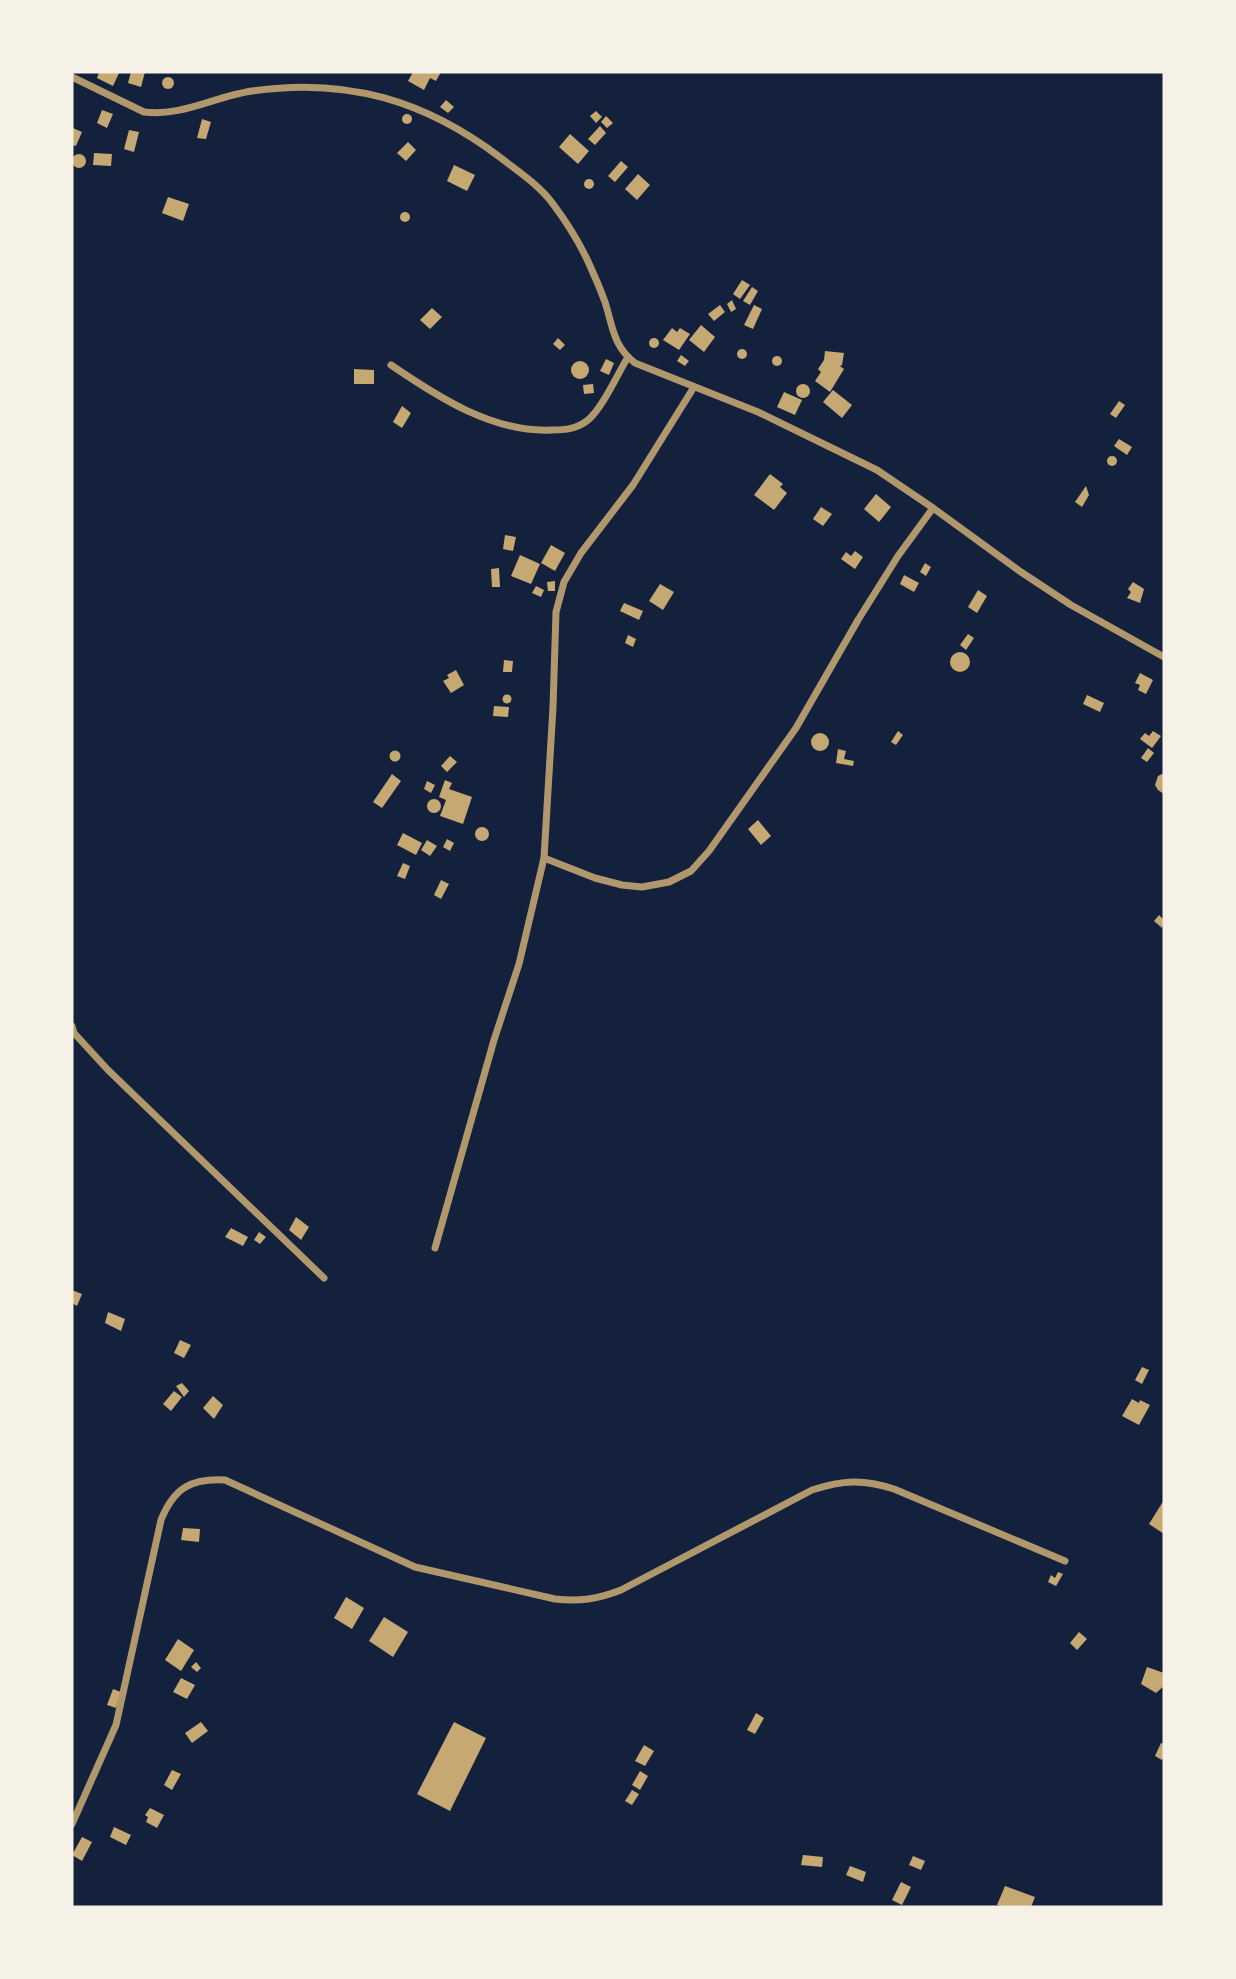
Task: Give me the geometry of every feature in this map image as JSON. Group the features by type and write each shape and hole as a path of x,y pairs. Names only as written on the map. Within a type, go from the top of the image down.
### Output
{"street":[{"path":"72,77 144,111 154,113 192,107 249,91 317,88 359,92 392,99 452,125 522,174 550,200 570,227 589,264 605,301 617,343 635,363 758,412 877,470 1071,605 1164,657"},
{"path":"391,365 428,390 467,410 502,424 540,431 570,429 588,420 601,404 628,357"},
{"path":"435,1248 494,1040 519,964 544,858 556,612 564,582 581,553 633,485 694,387"},
{"path":"544,858 595,878 642,887 669,882 691,872 709,851 796,728 871,599 933,508"},
{"path":"73,1033 324,1278"},
{"path":"72,1824 116,1725 161,1520 175,1495 195,1482 208,1479 225,1480 415,1567 571,1601 602,1597 621,1590 812,1490 840,1482 873,1482 894,1489 1065,1561"}],"building":[{"path":"99,72 119,73 113,86 97,78"},
{"path":"131,72 145,72 141,87 128,83"},
{"path":"413,72 441,72 436,81 430,78 424,90 408,81"},
{"path":"168,77 174,83 168,89 162,83"},
{"path":"446,100 454,107 448,113 440,107"},
{"path":"102,110 113,114 107,128 97,123"},
{"path":"596,111 602,117 596,123 590,116"},
{"path":"407,114 411,115 411,123 407,124 403,123 402,119 403,115"},
{"path":"606,116 613,123 607,128 601,122"},
{"path":"202,119 211,122 206,139 197,138"},
{"path":"600,126 606,133 595,145 588,139"},
{"path":"73,128 82,132 76,146 72,145"},
{"path":"129,130 139,132 134,152 124,149"},
{"path":"570,134 589,151 578,164 559,147"},
{"path":"408,142 416,150 406,161 397,153"},
{"path":"94,153 112,154 111,166 93,165"},
{"path":"79,154 84,156 84,166 79,168 74,166 72,161 74,156"},
{"path":"621,161 628,167 615,182 608,176"},
{"path":"454,165 475,175 467,191 447,181"},
{"path":"638,174 650,185 637,200 625,189"},
{"path":"589,179 593,180 593,188 589,189 585,188 584,184 585,180"},
{"path":"168,197 189,204 183,221 162,213"},
{"path":"405,212 409,213 409,221 405,222 401,221 400,217 401,213"},
{"path":"742,280 750,285 740,299 733,294"},
{"path":"752,287 758,291 750,305 743,301"},
{"path":"732,300 736,309 731,312 727,304"},
{"path":"720,305 725,312 714,321 708,314"},
{"path":"754,305 762,309 753,329 744,325"},
{"path":"432,308 442,317 430,329 420,320"},
{"path":"701,325 715,337 704,352 689,340"},
{"path":"672,328 677,332 680,328 690,334 679,350 663,340"},
{"path":"558,338 565,345 560,350 553,344"},
{"path":"654,338 658,339 658,347 654,348 650,347 649,343 650,339"},
{"path":"742,349 746,350 746,358 742,359 738,358 737,354 738,350"},
{"path":"825,351 844,353 840,366 844,369 830,392 815,381 821,372 818,369 824,360"},
{"path":"681,355 689,361 685,366 677,361"},
{"path":"777,356 781,357 781,365 777,366 773,365 772,361 773,357"},
{"path":"606,359 614,363 609,375 600,371"},
{"path":"580,361 586,364 589,370 586,376 580,379 574,376 571,370 574,364"},
{"path":"354,369 374,370 374,384 354,384"},
{"path":"593,384 594,393 584,394 583,385"},
{"path":"800,384 806,384 810,391 806,398 800,398 796,394 796,388"},
{"path":"833,390 852,405 842,418 823,402"},
{"path":"784,392 802,400 795,415 777,407"},
{"path":"1119,401 1125,405 1116,418 1110,414"},
{"path":"402,406 411,413 402,428 393,422"},
{"path":"1119,439 1132,447 1127,455 1114,446"},
{"path":"1112,456 1116,457 1116,465 1112,466 1108,465 1107,461 1108,457"},
{"path":"770,474 783,484 780,487 787,493 774,510 754,495"},
{"path":"1086,486 1089,495 1082,507 1075,502"},
{"path":"876,494 891,507 879,522 864,509"},
{"path":"821,507 832,514 823,526 813,519"},
{"path":"505,535 516,537 513,551 503,549"},
{"path":"551,545 565,553 555,571 541,563"},
{"path":"855,551 863,557 855,569 841,559 846,552 851,556"},
{"path":"520,555 540,564 531,584 511,576"},
{"path":"925,563 931,567 926,576 920,572"},
{"path":"499,568 500,587 492,587 491,569"},
{"path":"904,575 919,583 914,592 900,584"},
{"path":"555,581 555,591 548,591 547,582"},
{"path":"1133,582 1144,589 1140,603 1127,598 1131,592 1128,589"},
{"path":"660,584 674,592 663,610 649,601"},
{"path":"536,586 544,590 541,597 532,593"},
{"path":"978,590 987,596 977,613 968,607"},
{"path":"624,603 643,611 639,620 620,611"},
{"path":"968,634 974,638 966,650 960,645"},
{"path":"628,635 636,639 633,647 625,643"},
{"path":"960,652 967,655 970,662 967,669 960,672 953,669 950,662 953,655"},
{"path":"504,660 513,661 512,672 503,672"},
{"path":"456,670 464,685 451,693 443,681"},
{"path":"1140,673 1153,680 1146,694 1138,690 1140,685 1135,683"},
{"path":"507,694 512,699 507,704 502,699"},
{"path":"1087,695 1104,703 1100,712 1083,704"},
{"path":"494,706 509,707 508,717 493,716"},
{"path":"898,731 903,735 896,745 891,742"},
{"path":"1153,731 1161,736 1152,748 1140,739 1145,733 1149,736"},
{"path":"820,733 826,736 829,742 826,748 820,751 814,748 811,742 814,736"},
{"path":"1148,748 1154,753 1147,762 1141,758"},
{"path":"838,749 846,751 844,759 854,761 853,766 836,763"},
{"path":"395,751 399,752 399,760 395,761 391,760 390,756 391,752"},
{"path":"450,756 457,762 447,772 441,766"},
{"path":"1164,773 1164,794 1155,785 1158,776"},
{"path":"392,774 401,781 382,808 373,802"},
{"path":"445,780 452,783 449,789 472,797 463,824 440,816 446,800 439,797"},
{"path":"427,781 435,785 431,793 424,789"},
{"path":"431,799 437,799 441,806 437,813 431,813 427,809 427,803"},
{"path":"758,820 771,836 761,845 748,829"},
{"path":"479,827 485,827 489,834 485,841 479,841 475,837 475,831"},
{"path":"403,833 422,843 416,855 397,845"},
{"path":"447,839 454,843 450,851 443,847"},
{"path":"427,840 437,846 430,856 421,850"},
{"path":"403,863 410,866 405,879 397,876"},
{"path":"441,880 449,884 441,899 434,895"},
{"path":"1159,915 1164,920 1162,928 1154,921"},
{"path":"296,1217 309,1227 301,1240 289,1230"},
{"path":"231,1228 248,1237 243,1246 225,1237"},
{"path":"259,1232 266,1237 260,1244 254,1240"},
{"path":"72,1290 82,1294 77,1306 72,1303"},
{"path":"108,1312 125,1319 121,1331 105,1323"},
{"path":"180,1340 191,1345 184,1358 174,1353"},
{"path":"1142,1367 1149,1370 1142,1384 1135,1380"},
{"path":"182,1383 189,1391 184,1397 176,1386"},
{"path":"174,1391 182,1397 171,1411 163,1404"},
{"path":"213,1396 223,1405 214,1419 203,1408"},
{"path":"1132,1399 1150,1405 1139,1425 1122,1416"},
{"path":"1164,1500 1164,1534 1149,1524"},
{"path":"183,1528 200,1529 199,1542 181,1540"},
{"path":"1058,1572 1063,1574 1056,1586 1048,1582 1051,1575 1055,1578"},
{"path":"346,1597 364,1608 352,1629 334,1618"},
{"path":"384,1617 408,1632 393,1657 369,1641"},
{"path":"1079,1632 1087,1639 1077,1650 1070,1643"},
{"path":"178,1639 194,1650 181,1671 165,1660"},
{"path":"196,1662 201,1668 197,1672 191,1667"},
{"path":"1147,1667 1164,1673 1164,1686 1156,1693 1141,1684"},
{"path":"181,1678 195,1685 187,1699 173,1692"},
{"path":"113,1689 121,1692 116,1708 107,1705"},
{"path":"756,1713 764,1718 755,1734 747,1730"},
{"path":"201,1722 208,1731 192,1743 185,1733"},
{"path":"454,1722 486,1738 450,1811 417,1794"},
{"path":"1161,1743 1164,1744 1162,1760 1155,1756"},
{"path":"644,1745 654,1751 645,1766 635,1761"},
{"path":"172,1770 181,1774 172,1790 164,1785"},
{"path":"640,1771 648,1776 640,1790 632,1785"},
{"path":"632,1790 639,1794 632,1805 625,1801"},
{"path":"150,1808 164,1815 157,1828 146,1822 148,1817 145,1815"},
{"path":"114,1827 131,1835 126,1845 110,1837"},
{"path":"82,1837 92,1842 82,1861 72,1855"},
{"path":"803,1855 823,1857 822,1867 801,1865"},
{"path":"913,1856 925,1861 921,1870 909,1865"},
{"path":"850,1866 866,1872 863,1882 846,1875"},
{"path":"901,1882 911,1887 902,1905 892,1900"},
{"path":"1005,1886 1035,1897 1031,1907 997,1905"}]}
